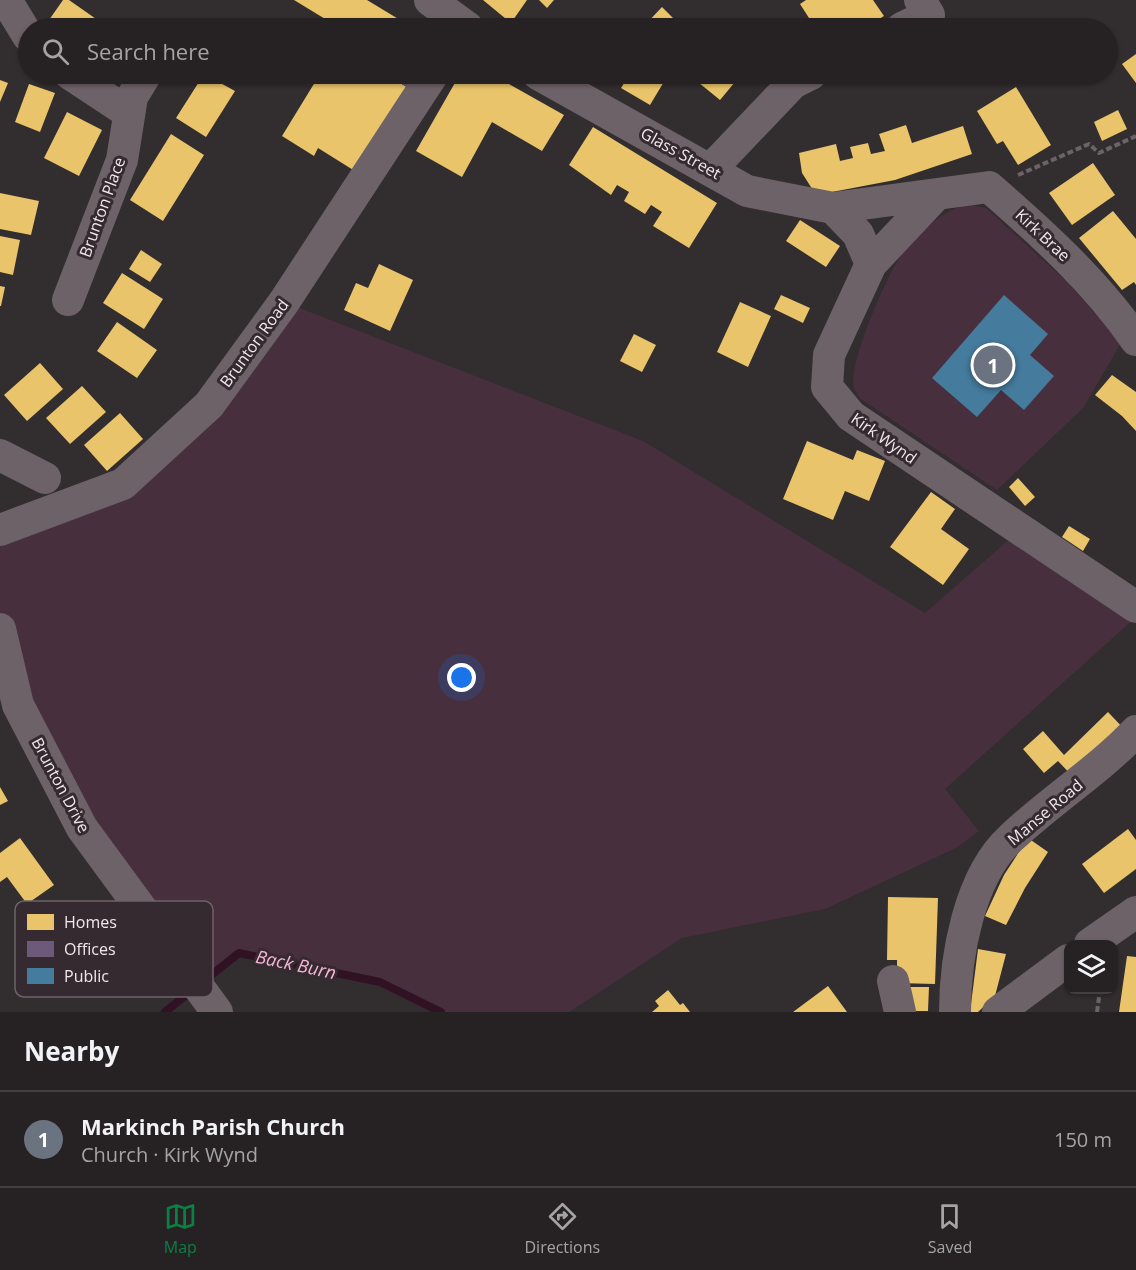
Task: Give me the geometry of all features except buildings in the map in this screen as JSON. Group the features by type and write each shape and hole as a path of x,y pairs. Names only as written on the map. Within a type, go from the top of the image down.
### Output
{"street":[{"path":"430,0 452,18"},
{"path":"920,0 929,15 923,18"},
{"path":"6,3 18,21"},
{"path":"85,84 129,113"},
{"name":"Brunton Place","path":"68,300 122,160 132,97 140,84"},
{"name":"Brunton Road","path":"0,530 123,484 209,405 284,302 426,84"},
{"name":"Glass Street","path":"556,84 747,191 833,208 935,196"},
{"path":"711,169 791,84"},
{"path":"935,196 989,187"},
{"name":"Kirk Brae","path":"989,187 1047,236 1106,298 1132,334"},
{"name":"Kirk Wynd","path":"935,196 871,264 829,355 827,387 851,416 1136,607"},
{"path":"833,208 858,234 871,264"},
{"path":"0,455 45,478"},
{"name":"Brunton Drive","path":"0,629 18,705 82,828 136,901"},
{"name":"Manse Road","path":"955,1012 955,978 971,909 984,873 1009,839 1107,761 1136,731"},
{"path":"1097,940 1136,912"},
{"path":"998,1012 1064,963"},
{"path":"893,981 900,1012"},
{"name":"Brunton Drive","path":"206,997 217,1012"}],"path":[{"path":"989,187 1089,144 1099,153 1136,136"},
{"path":"1097,1012 1099,994"}],"shaded area":[{"path":"967,204 986,208 1068,283 1121,343 1083,408 997,490 861,399 854,388 857,359 863,340 895,265 908,246 931,224 948,212"},
{"path":"284,302 643,441 925,613 1020,530 1136,617 945,789 979,831 956,848 825,909 682,938 569,1012 441,1012 380,982 239,953 213,973 213,901 136,901 82,828 0,629 0,530 123,484"}],"waterway":[{"name":"Back Burn","path":"213,974 239,953 380,982 441,1012"},
{"name":"Back Burn","path":"165,1012 184,997"}],"place":[{"name":"Markinch Parish Church","path":"993,365"}]}
